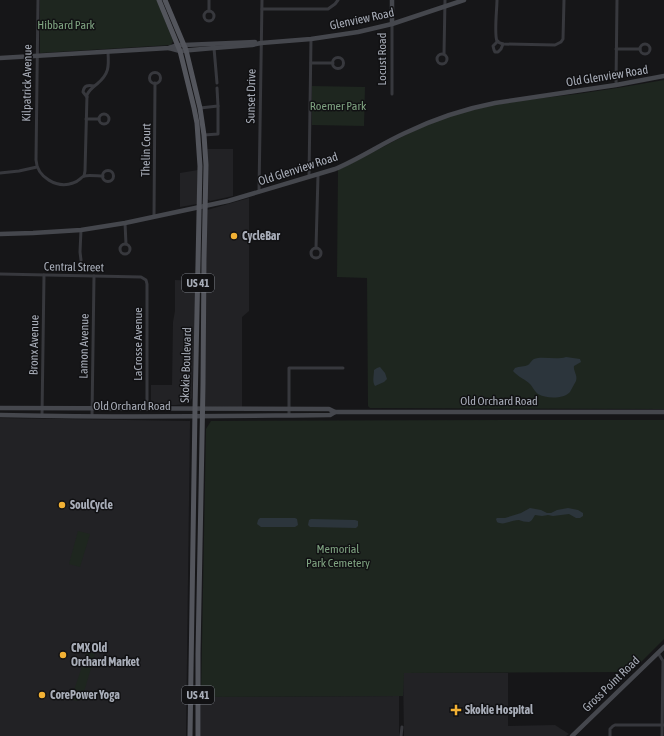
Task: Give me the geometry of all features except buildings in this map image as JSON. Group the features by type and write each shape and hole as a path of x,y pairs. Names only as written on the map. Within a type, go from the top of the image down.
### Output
{"main road":[{"name":"Skokie Boulevard","path":"159,0 178,45 197,108 204,135 206,165 202,207 194,409 190,736"},
{"name":"Skokie Boulevard","path":"165,0 185,48 197,108 202,207 203,416 198,736"},
{"name":"Locust Road","path":"392,0 392,24"},
{"name":"Glenview Road","path":"0,58 169,48 178,45 185,48 214,48 310,39 358,32 392,24 464,0"},
{"name":"Glenview Road","path":"169,48 180,51 185,48 252,42 261,43"},
{"name":"Old Glenview Road","path":"0,234 81,230 125,223 228,201 318,175 346,165 417,127 477,106 616,85 664,76"},
{"name":"Old Orchard Road","path":"0,408 329,409 335,412 664,412"},
{"name":"Old Orchard Road","path":"0,415 330,415 335,412"},
{"name":"Gross Point Road","path":"572,736 664,647"}],"street":[{"name":"Kilpatrick Avenue","path":"37,167 38,0"},
{"path":"209,0 209,11"},
{"name":"Sunset Drive","path":"259,192 262,0"},
{"path":"262,9 328,9 338,0"},
{"path":"444,54 445,0"},
{"path":"497,0 496,35 498,41 503,44 556,45 562,41 564,0"},
{"path":"616,85 617,0"},
{"name":"Locust Road","path":"392,24 392,94"},
{"path":"309,177 310,39"},
{"path":"498,41 493,46 495,52 498,52 503,44"},
{"path":"214,48 217,83"},
{"path":"616,49 640,49"},
{"path":"0,173 37,167 46,178 58,184 73,184 84,176 87,97 88,93 105,76 107,72 109,65 108,52"},
{"path":"310,63 333,63"},
{"name":"Thelin Court","path":"154,217 155,83"},
{"path":"87,97 83,92 85,86 94,86"},
{"path":"204,135 218,134 217,88"},
{"path":"197,108 218,106"},
{"path":"86,119 99,119"},
{"path":"316,248 318,175"},
{"path":"84,176 102,176"},
{"path":"125,223 126,244"},
{"path":"81,230 80,252 82,260"},
{"name":"Central Street","path":"0,274 141,277 146,280"},
{"name":"Bronx Avenue","path":"42,416 44,275"},
{"name":"Lamon Avenue","path":"92,416 94,276"},
{"name":"LaCrosse Avenue","path":"146,280 147,409"},
{"path":"289,415 289,368 343,368"},
{"path":"658,653 662,661 662,736"},
{"path":"610,736 610,729 615,725 663,725"},
{"path":"402,727 402,736"}],"shaded area":[{"path":"207,149 233,149 233,196 210,201 207,199"},
{"path":"198,170 197,204 180,207 180,173"},
{"path":"249,198 249,311 242,317 242,407 205,406 207,210"},
{"path":"175,280 196,281 192,398 190,402 186,404 151,405 151,385 172,385"},
{"path":"566,357 580,359 581,362 574,366 576,381 570,392 564,396 541,396 535,392 530,384 513,371 515,368 528,365 536,358"},
{"path":"380,367 385,373 387,379 375,386 373,380 374,370"},
{"path":"0,418 190,421 186,736 0,736"},
{"path":"530,508 551,513 568,508 578,510 583,513 583,516 576,518 569,514 553,516 535,515 529,522 516,520 505,523 497,522 497,518 505,518 521,513"},
{"path":"260,518 295,518 297,519 298,525 295,527 261,527 257,524"},
{"path":"309,520 355,520 358,521 358,526 356,528 310,527 308,525"},
{"name":"Skokie Hospital","path":"403,673 508,673 508,726 555,725 569,734 566,736 404,736"},
{"path":"399,696 399,736 201,736 201,697"}],"green space":[{"name":"Hibbard Park","path":"40,0 157,0 173,41 171,45 40,53"},
{"path":"664,80 664,409 370,408 368,406 367,278 337,277 338,170 422,127 451,116 513,102"},
{"name":"Roemer Park","path":"312,86 365,87 364,126 312,125"},
{"name":"Memorial Park Cemetery","path":"664,420 664,639 631,672 404,673 403,696 201,697 206,429 211,421"},
{"path":"78,531 90,534 80,567 69,564"},
{"path":"87,652 95,654 82,699 78,701 73,700 72,696"}],"place":[{"name":"CycleBar","path":"234,236"},
{"name":"SoulCycle","path":"62,505"},
{"name":"CMX Old Orchard Market","path":"63,655"},
{"name":"CorePower Yoga","path":"42,695"},
{"name":"Skokie Hospital","path":"456,710"}]}
